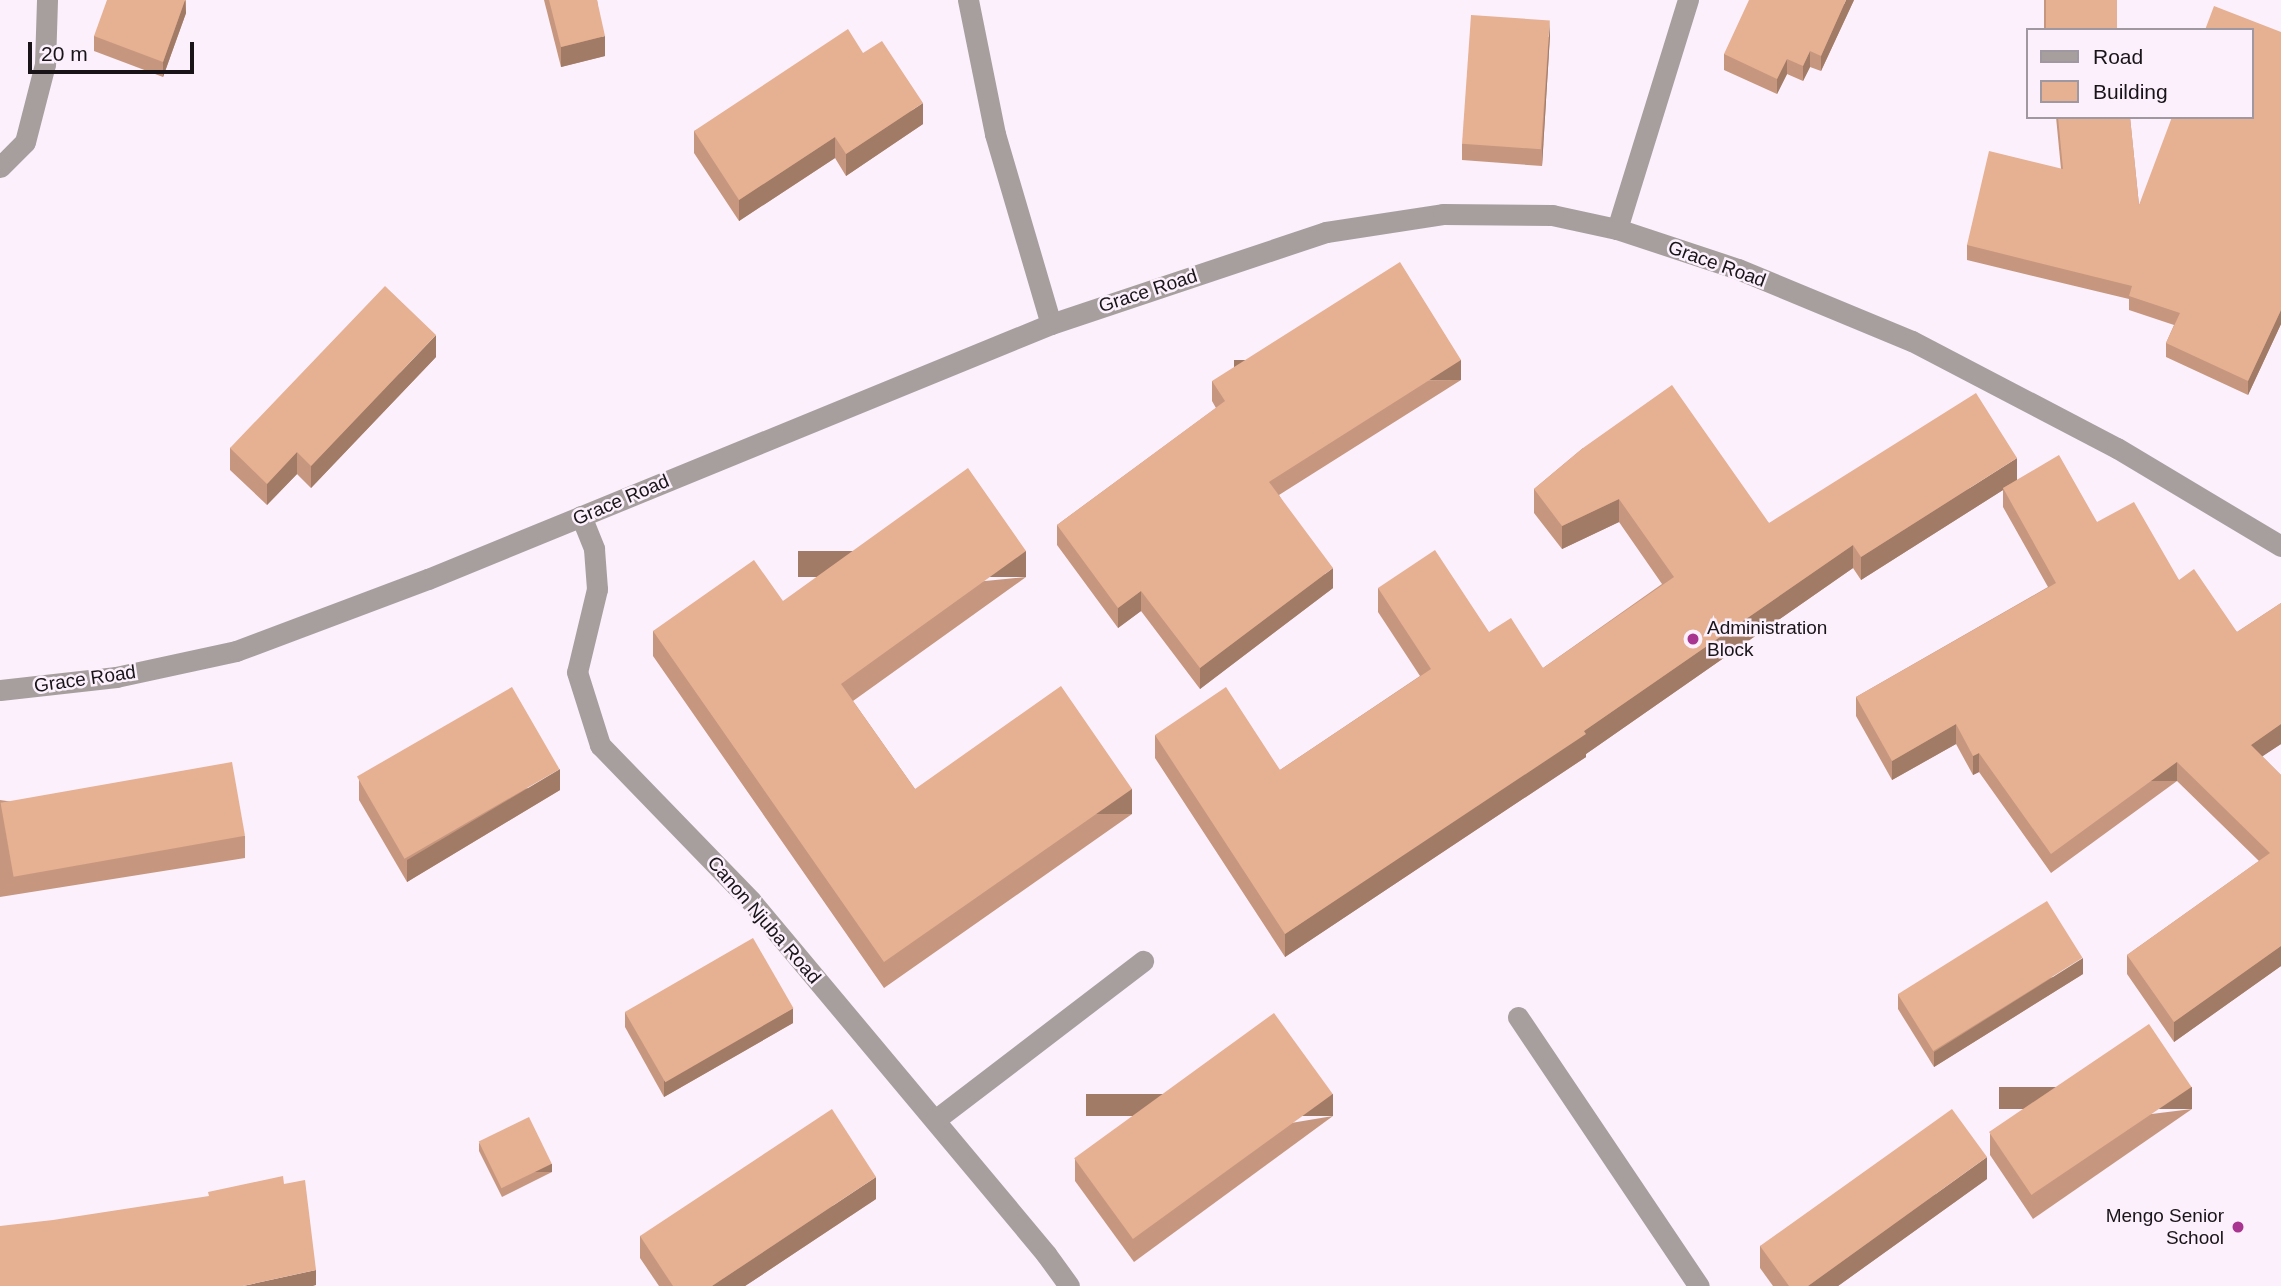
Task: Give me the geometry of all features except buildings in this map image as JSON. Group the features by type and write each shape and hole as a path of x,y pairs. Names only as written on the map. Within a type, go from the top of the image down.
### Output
{"street":[{"path":"0,167 25,142 46,64 47,0"},
{"path":"968,0 995,134 1051,324"},
{"path":"1617,229 1688,0"},
{"name":"Grace Road","path":"0,690 116,677 236,651 428,579 1051,324 1326,232 1444,214 1552,215 1617,229 1738,269 1912,341 2117,448 2281,546"},
{"name":"Canon Njuba Road","path":"581,516 594,549 597,589 577,672 600,744 751,901 1046,1254 1069,1286"},
{"path":"935,1120 1143,961"},
{"path":"1518,1017 1699,1286"}],"place":[{"name":"Administration Block","path":"1693,639"},
{"name":"Mengo Senior School","path":"2238,1227"}]}
